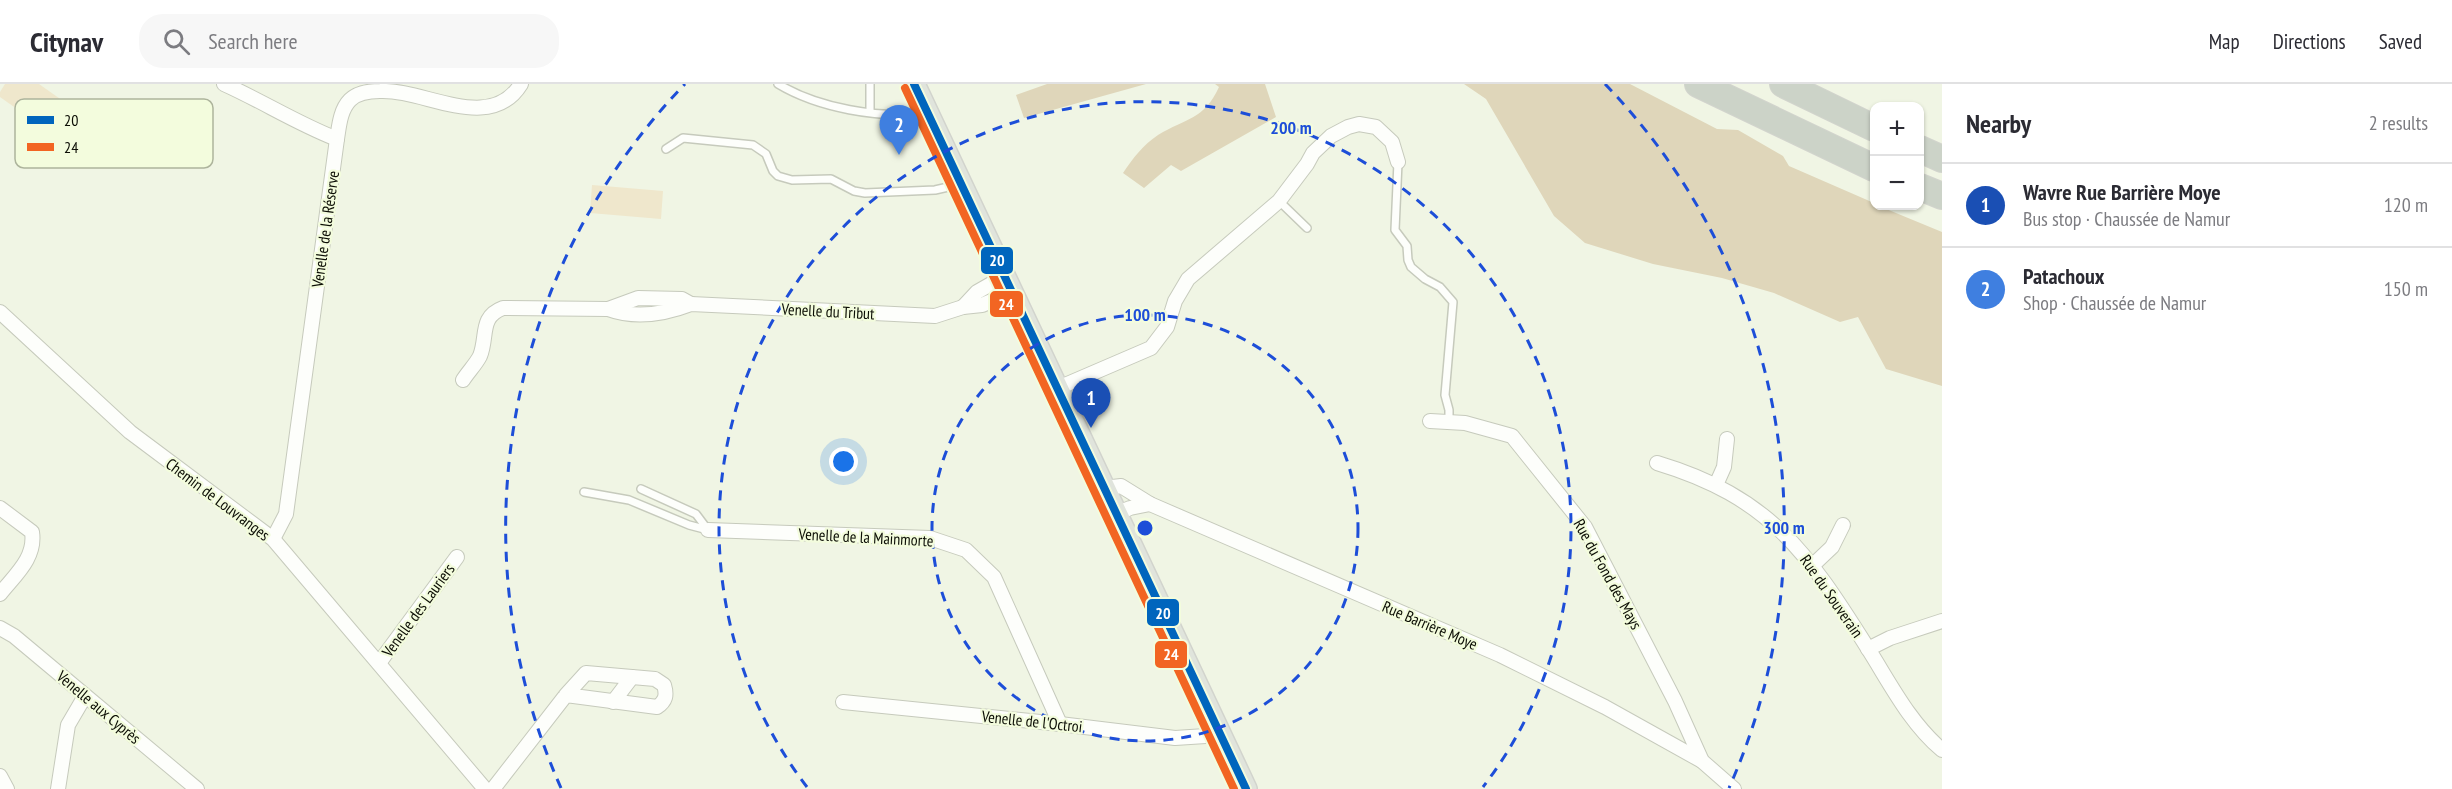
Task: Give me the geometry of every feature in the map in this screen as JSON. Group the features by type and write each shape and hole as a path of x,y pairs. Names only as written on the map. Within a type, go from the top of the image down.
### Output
{"highway":[{"path":"1698,84 1870,166"},
{"path":"1783,84 1870,126"},
{"path":"1924,151 1942,159"},
{"path":"1924,189 1942,196"}],"main road":[{"path":"914,84 1246,789"}],"street":[{"path":"224,84 255,91 308,128 337,139"},
{"name":"Venelle de la Réserve","path":"273,539 286,514 337,139 345,107 356,95 371,91 418,89 462,106 489,108 508,99 521,84"},
{"path":"1058,388 1151,348 1167,327 1175,302 1188,279 1279,201 1323,142 1348,127 1366,124 1377,127 1392,142 1398,162"},
{"name":"Venelle du Tribut","path":"463,380 480,356 488,318 503,308 608,309 638,298 682,299 692,304 935,316 963,307 977,292 1009,284"},
{"name":"Chemin de Louvranges","path":"0,312 130,432 273,539 485,789"},
{"name":"Rue du Fond des Mays","path":"1430,421 1465,423 1512,436 1585,527 1675,701 1702,761 1734,789"},
{"path":"1716,485 1724,467 1727,439"},
{"name":"Rue du Souverain","path":"1657,463 1716,485 1748,503 1772,521 1813,565 1917,725 1942,750"},
{"name":"Rue Barrière Moye","path":"1104,488 1121,486 1150,504 1500,655 1605,707 1702,761"},
{"path":"1116,514 1130,508 1150,504"},
{"path":"0,508 32,532 33,543 30,555 0,594"},
{"path":"1813,565 1832,547 1843,525"},
{"name":"Venelle de la Mainmorte","path":"708,530 930,538 966,550 994,577 1060,724"},
{"name":"Venelle des Lauriers","path":"378,663 457,557"},
{"path":"1868,649 1890,638 1942,621"},
{"name":"Venelle aux Cyprès","path":"0,628 14,636 197,789"},
{"path":"493,789 566,695 586,673 655,679 664,685 666,692 664,702 657,707 566,695"},
{"path":"613,702 632,677"},
{"path":"58,789 68,725 84,696"},
{"name":"Venelle de l'Octroi","path":"843,702 1175,738 1221,735"},
{"path":"0,776 8,789"}],"lane":[{"path":"778,84 797,95 852,111 913,115 928,112"},
{"path":"870,84 870,111"},
{"path":"666,149 683,138 753,145 766,154 773,171 778,176 792,180 831,179 854,191 865,193 935,190 961,184"},
{"path":"1398,162 1395,230 1407,246 1411,267 1425,279 1440,287 1453,302 1445,394 1449,422"},
{"path":"1279,201 1307,228"},
{"path":"641,489 696,514 708,530"},
{"path":"584,492 629,500 708,530"}],"shaded area":[{"path":"5,84 39,84 60,99 15,99 15,108 0,97"},
{"path":"1047,84 1146,84 1024,118 1016,95"},
{"path":"1215,84 1265,84 1276,117 1181,171 1171,165 1144,188 1123,173 1139,152 1158,135 1193,117 1207,106 1219,87"},
{"path":"1464,84 1630,84 1717,129 1738,130 1783,156 1789,166 1870,201 1870,210 1889,210 1942,232 1942,386 1886,369 1858,317 1840,322 1774,293 1722,278 1653,264 1585,243 1554,216 1486,99"},
{"path":"592,185 663,191 661,219 590,213"}],"transit line":[{"name":"20","path":"914,84 1246,789"},
{"name":"24","path":"905,88 1234,789"}],"place":[{"name":"Patachoux","path":"899,155"},
{"name":"Wavre Rue Barrière Moye","path":"1091,428"}]}
